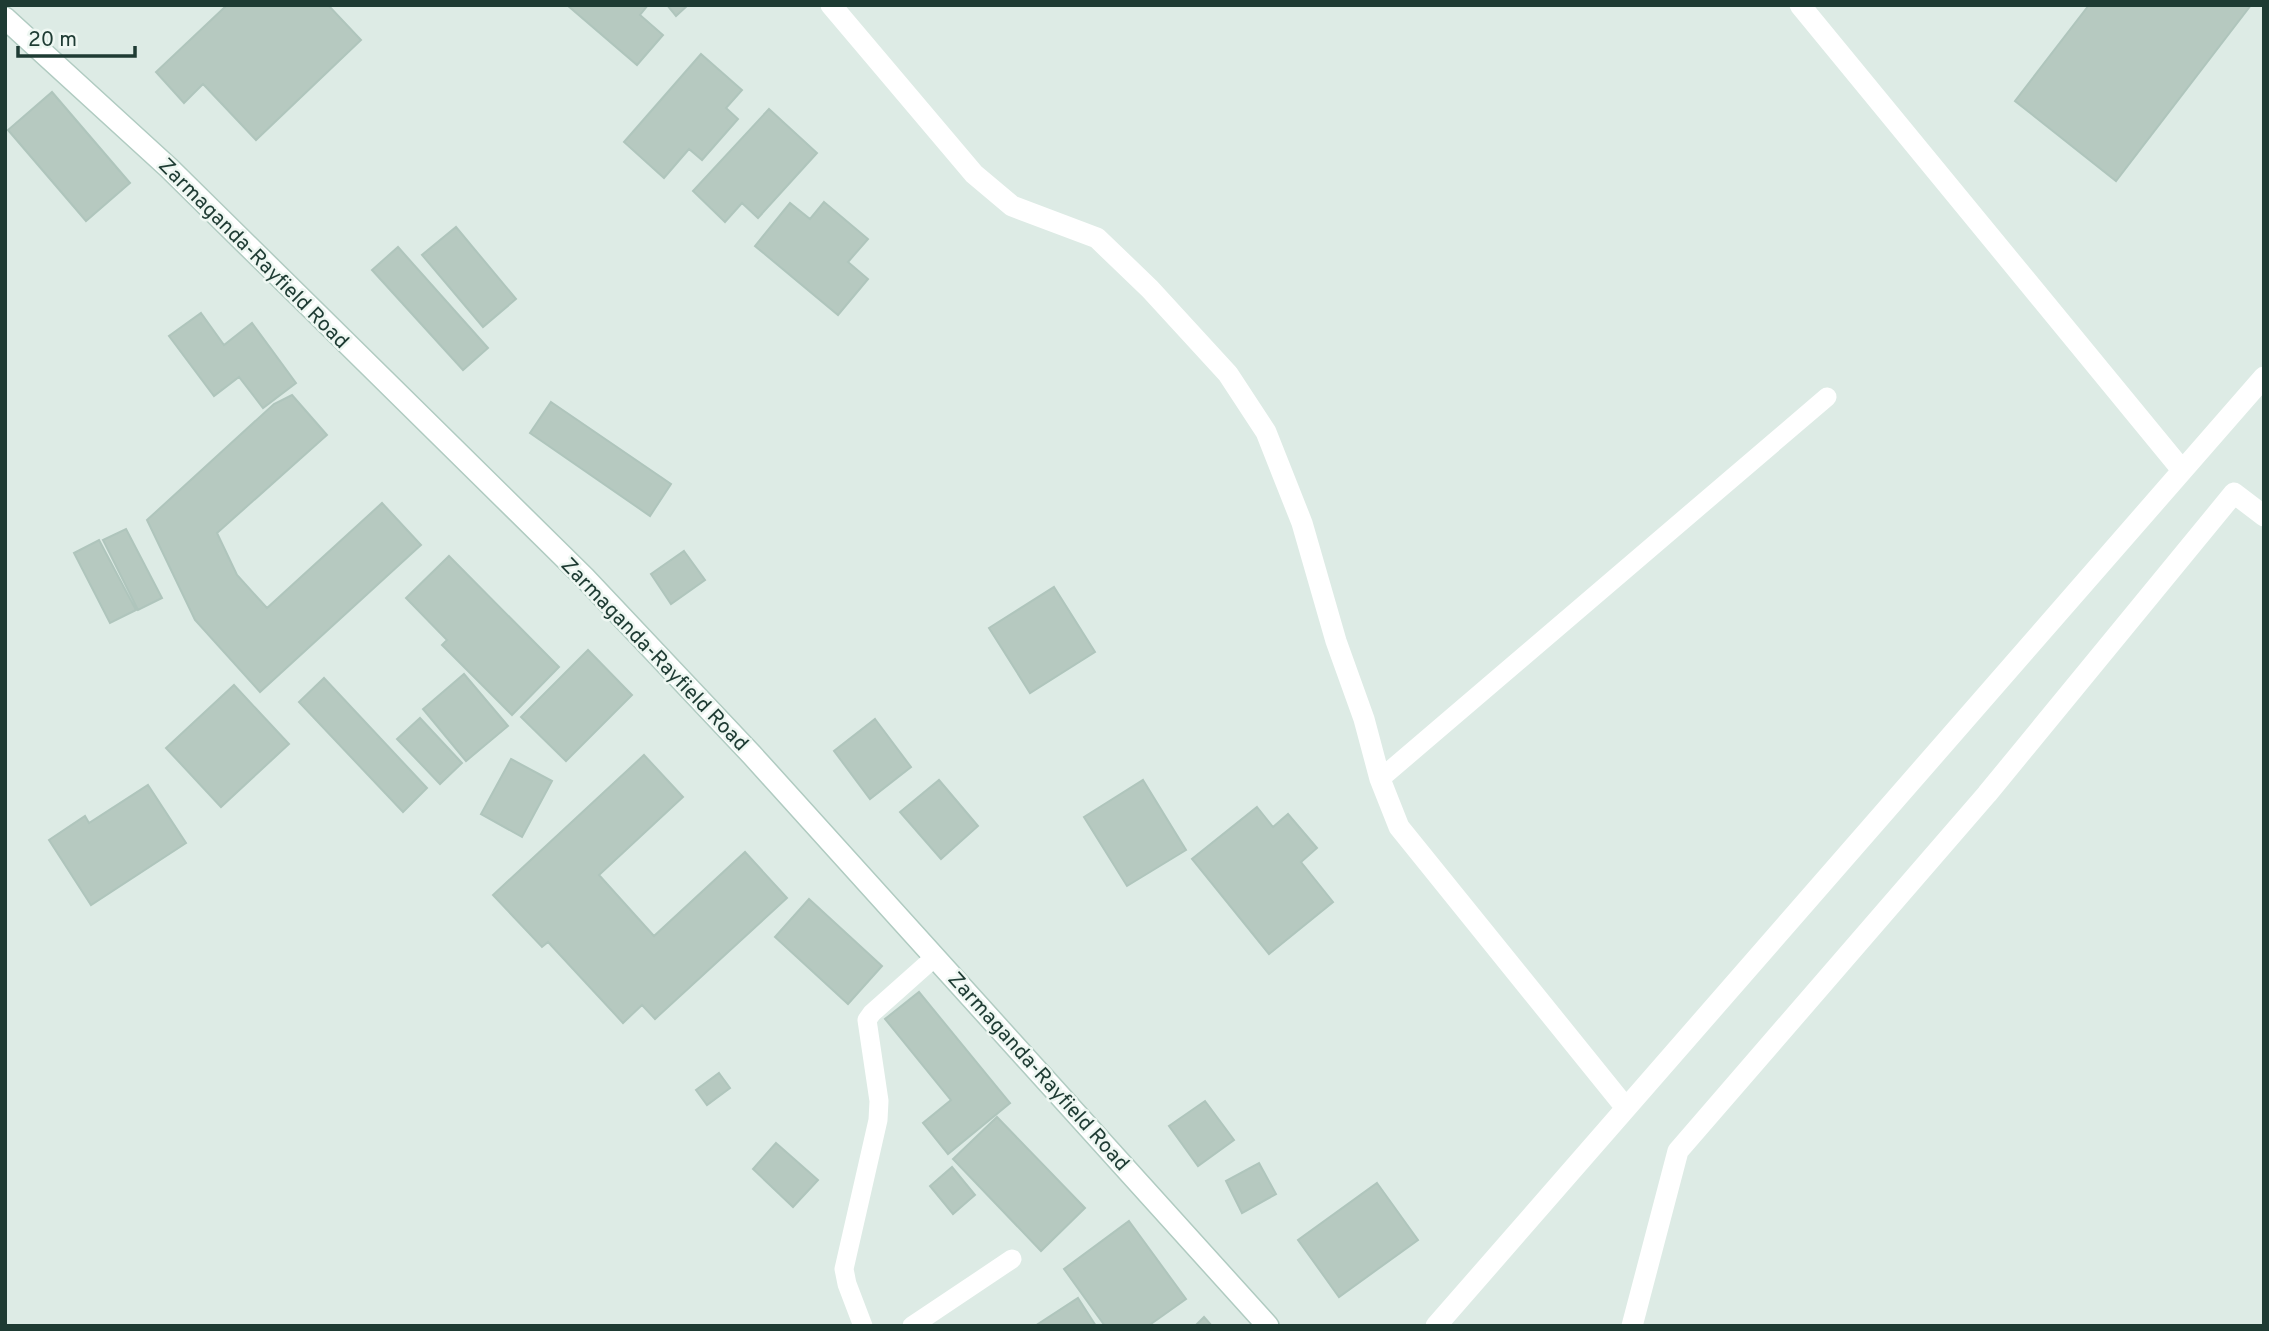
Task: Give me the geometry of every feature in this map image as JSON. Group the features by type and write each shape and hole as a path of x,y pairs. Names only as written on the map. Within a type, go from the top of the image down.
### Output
{"street":[{"path":"831,5 974,174 1012,206 1097,238 1150,289 1228,374 1266,432 1302,523 1336,641 1364,719 1380,779 1399,827 1626,1108"},
{"path":"1800,5 2182,470"},
{"name":"Zarmaganda-Rayfield Road","path":"5,18 169,169 584,577 752,755 1268,1326"},
{"path":"1436,1326 2264,377"},
{"path":"1632,1326 1678,1151 1987,794 2234,493 2264,516"}],"lane":[{"path":"1380,779 1827,397"},
{"path":"863,1326 844,1269 878,1119 879,1101 867,1020 935,957"},
{"path":"912,1326 1012,1259"}],"building":[{"path":"227,5 328,5 361,40 256,140 203,84 184,103 156,72"},
{"path":"567,5 648,5 640,15 663,35 637,65"},
{"path":"667,5 688,5 676,16"},
{"path":"2089,5 2251,5 2116,181 2015,101"},
{"path":"701,54 742,90 726,108 738,119 702,160 689,149 664,178 624,142"},
{"path":"52,92 130,183 86,221 8,130"},
{"path":"769,109 817,153 758,218 742,203 725,222 693,191"},
{"path":"824,202 868,239 848,262 868,279 838,315 755,246 790,203 810,219"},
{"path":"456,227 516,299 483,327 422,255"},
{"path":"398,247 488,348 463,370 372,270"},
{"path":"201,313 224,345 252,323 296,383 263,408 239,377 214,396 169,336"},
{"path":"292,395 327,435 217,533 237,575 267,608 382,503 421,545 260,692 195,620 147,520 274,404"},
{"path":"551,402 671,484 650,516 530,433"},
{"path":"126,529 162,598 138,610 103,540"},
{"path":"99,540 136,610 110,623 74,553"},
{"path":"684,551 705,580 671,604 651,574"},
{"path":"449,556 559,667 512,715 442,645 447,640 406,598"},
{"path":"1054,587 1095,652 1030,693 989,628"},
{"path":"588,650 632,695 566,761 521,717"},
{"path":"464,674 508,726 466,761 423,709"},
{"path":"324,678 427,788 403,812 299,702"},
{"path":"234,685 289,744 221,807 166,748"},
{"path":"420,718 462,763 440,784 397,739"},
{"path":"875,719 911,767 870,799 834,751"},
{"path":"644,755 683,797 599,875 654,936 745,852 787,898 655,1019 642,1005 623,1023 548,942 542,947 493,895"},
{"path":"511,759 552,781 522,837 481,814"},
{"path":"939,780 978,826 941,859 900,812"},
{"path":"1143,780 1186,850 1127,886 1084,817"},
{"path":"148,785 186,843 91,905 49,840 85,816 89,823"},
{"path":"1257,807 1273,827 1288,814 1317,848 1301,862 1333,902 1269,954 1192,859"},
{"path":"809,899 882,966 848,1004 775,937"},
{"path":"919,992 1010,1103 948,1154 923,1123 951,1100 885,1019"},
{"path":"719,1073 730,1088 707,1105 696,1090"},
{"path":"1205,1101 1234,1140 1198,1166 1169,1126"},
{"path":"997,1117 1085,1208 1041,1251 953,1159"},
{"path":"776,1143 818,1180 793,1207 753,1169"},
{"path":"1259,1163 1276,1194 1242,1213 1226,1181"},
{"path":"952,1167 975,1195 953,1214 930,1186"},
{"path":"1377,1183 1418,1240 1339,1297 1298,1240"},
{"path":"1129,1221 1186,1299 1148,1326 1105,1326 1064,1269"},
{"path":"1078,1298 1096,1326 1035,1326"},
{"path":"1204,1317 1212,1326 1195,1326"}]}
